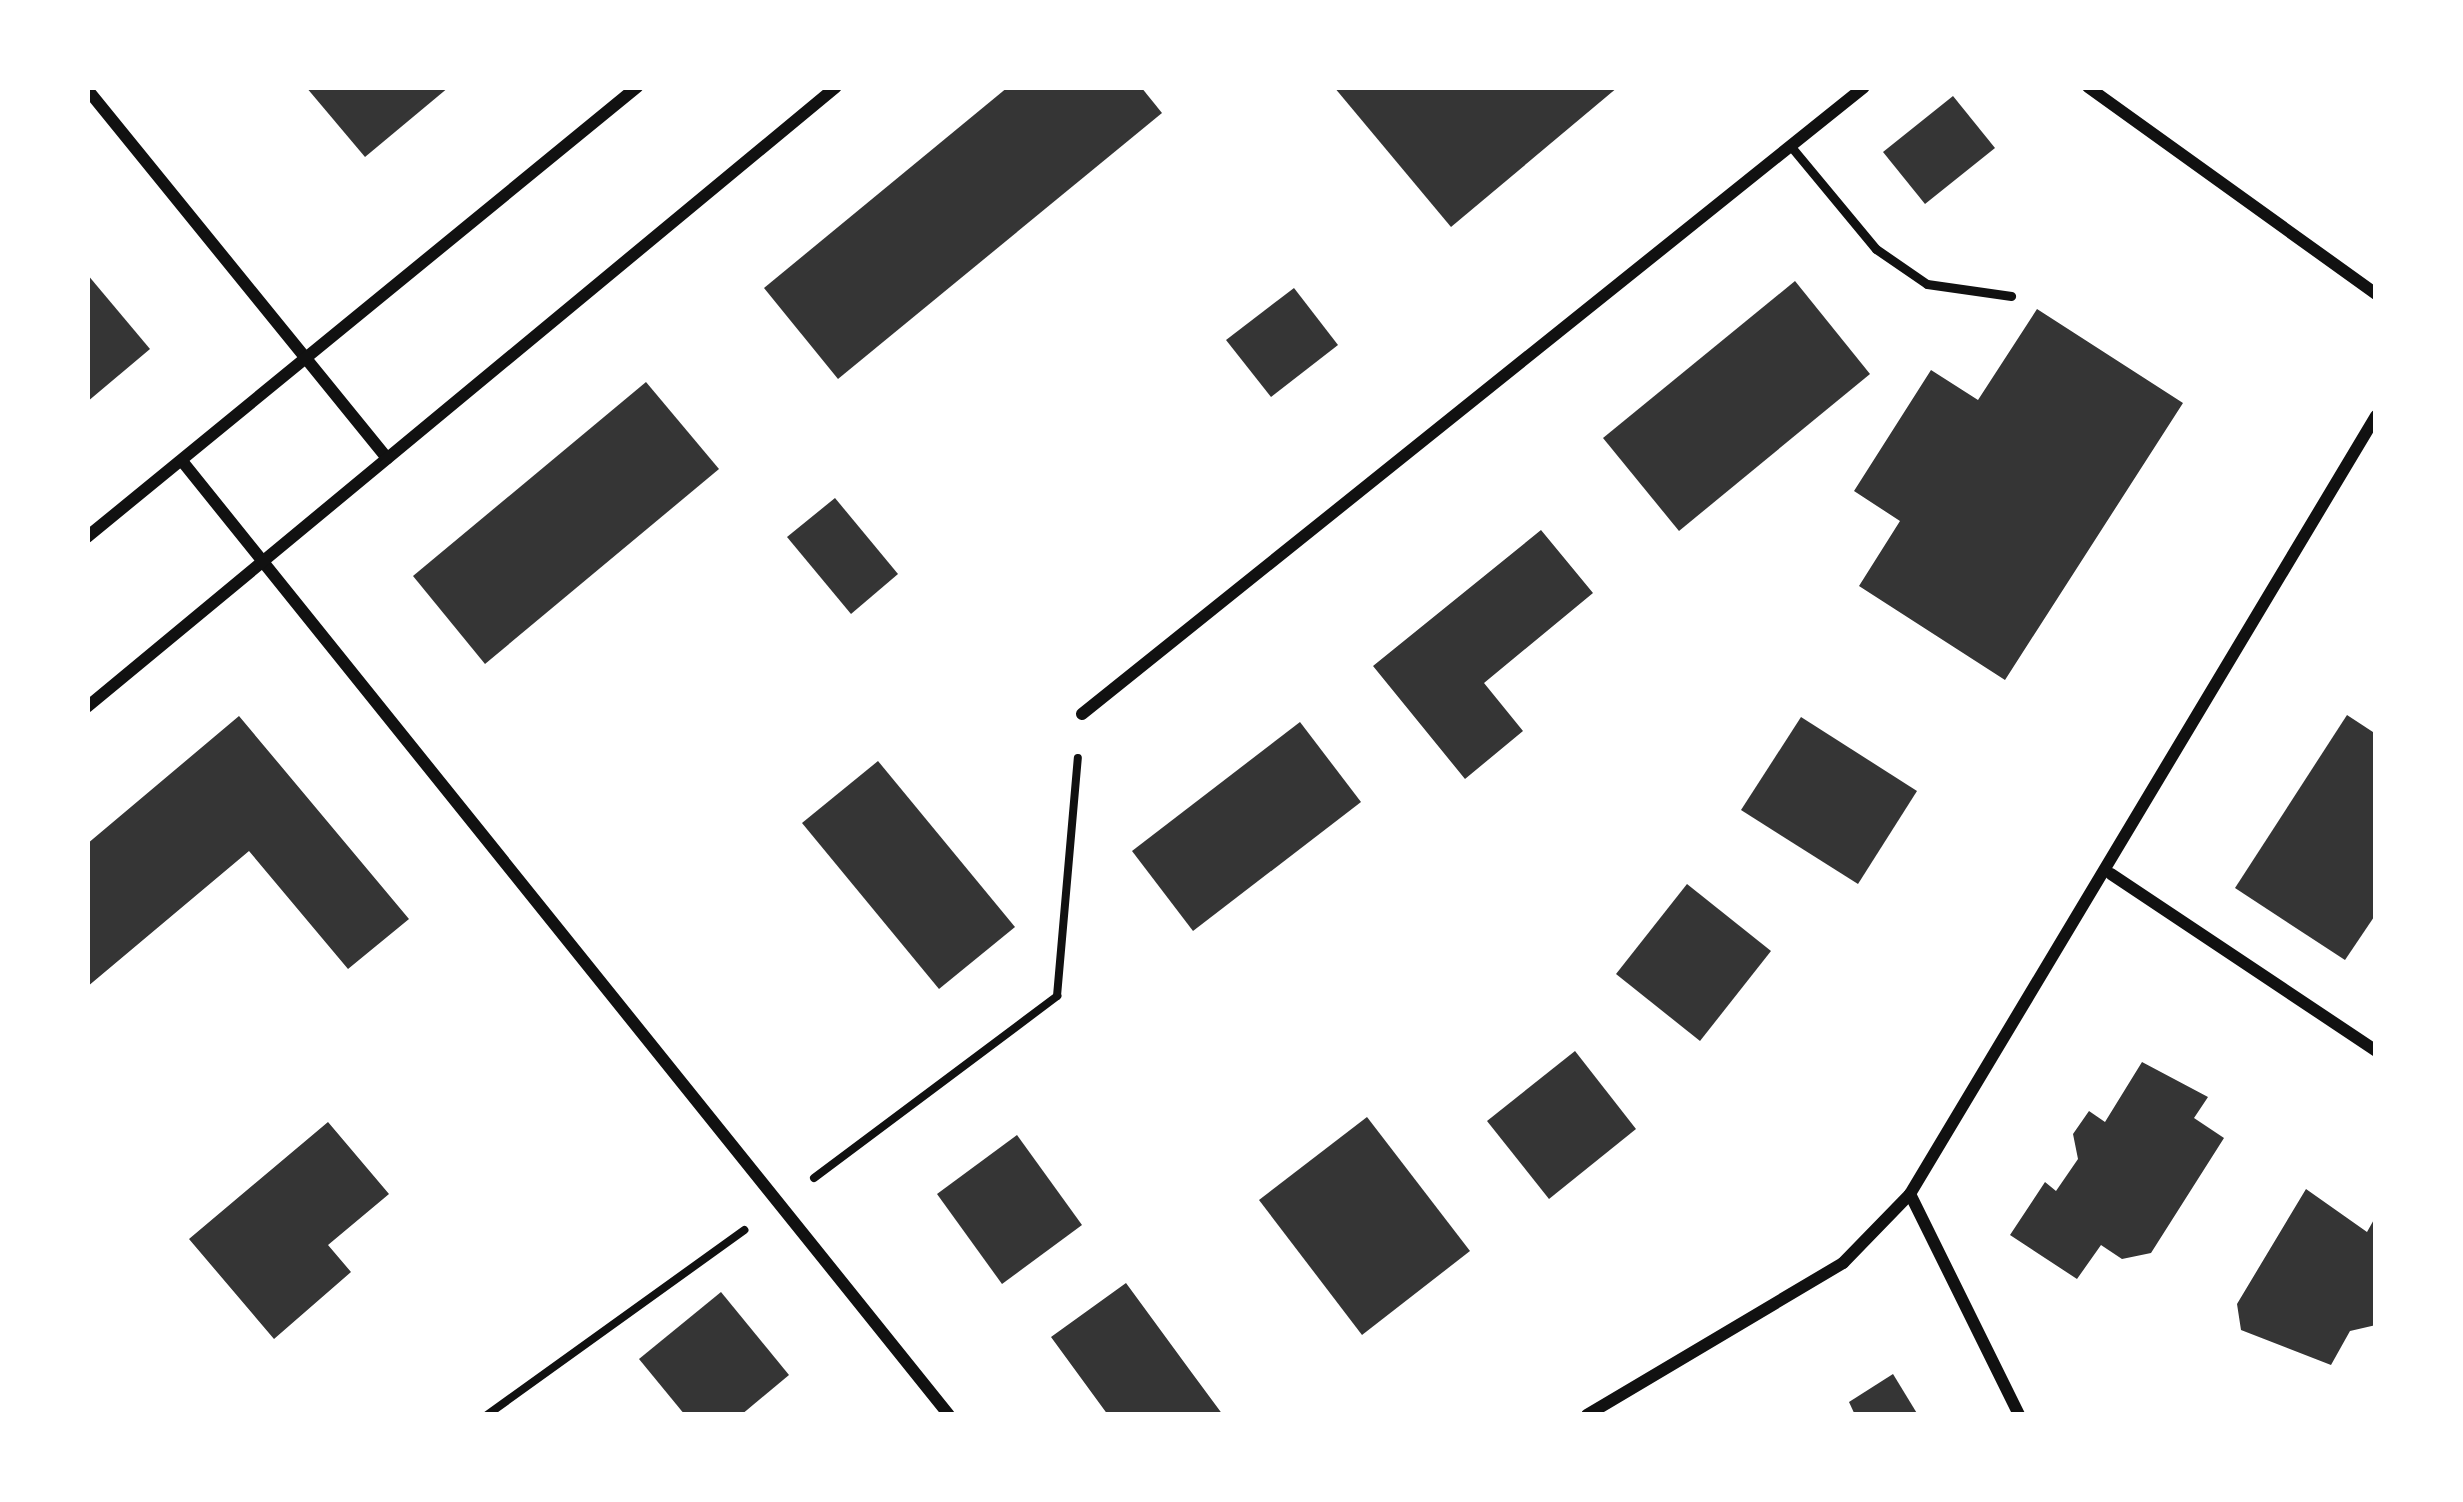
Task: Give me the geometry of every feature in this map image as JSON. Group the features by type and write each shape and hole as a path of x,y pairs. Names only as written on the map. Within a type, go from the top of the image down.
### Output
{"street":[{"path":"87,537 306,364 637,87"},
{"path":"87,707 836,87"},
{"path":"1082,714 1793,149 1864,87"},
{"path":"2088,87 2376,294"},
{"path":"87,89 387,458"},
{"path":"1587,1415 1843,1263 1910,1194 2111,874 2376,416"},
{"path":"182,460 784,1201 949,1415"},
{"path":"2111,874 2376,1051"},
{"path":"1910,1194 2019,1415"}],"lane":[{"path":"1793,149 1876,250 1927,284 2011,296"}],"path":[{"path":"488,1415 1057,996 1082,714"}],"building":[{"path":"306,87 449,87 365,157"},
{"path":"1008,87 1141,87 1162,113 838,379 764,288"},
{"path":"1334,87 1618,87 1451,227"},
{"path":"1953,96 1995,148 1925,204 1883,152"},
{"path":"87,274 150,349 87,402"},
{"path":"1795,281 1870,374 1679,531 1603,438"},
{"path":"1294,288 1338,345 1271,397 1226,340"},
{"path":"2037,309 2183,403 2005,680 1859,586 1900,521 1854,491 1931,370 1978,400"},
{"path":"646,382 719,469 485,664 413,576"},
{"path":"835,498 898,574 851,614 787,537"},
{"path":"1541,530 1593,593 1484,683 1523,731 1465,779 1373,666"},
{"path":"2347,715 2376,734 2376,914 2345,960 2235,888"},
{"path":"239,716 409,919 348,969 249,851 87,987 87,844"},
{"path":"1801,717 1917,791 1858,884 1741,810"},
{"path":"1300,722 1361,802 1193,931 1132,851"},
{"path":"878,761 1015,927 939,989 802,823"},
{"path":"1687,884 1771,951 1700,1041 1616,974"},
{"path":"1575,1051 1636,1129 1549,1199 1487,1121"},
{"path":"2142,1062 2208,1097 2194,1118 2224,1138 2151,1253 2122,1259 2101,1245 2077,1279 2010,1235 2045,1182 2056,1191 2078,1159 2073,1134 2089,1111 2105,1122"},
{"path":"1367,1117 1470,1251 1362,1335 1259,1200"},
{"path":"328,1122 389,1194 328,1245 351,1272 274,1339 189,1239"},
{"path":"1017,1135 1082,1225 1002,1284 937,1194"},
{"path":"2306,1189 2367,1232 2376,1216 2376,1325 2350,1331 2331,1365 2241,1330 2237,1304"},
{"path":"1126,1283 1223,1415 1108,1415 1051,1337"},
{"path":"721,1292 789,1375 741,1415 685,1415 639,1359"},
{"path":"1893,1374 1918,1415 1855,1415 1849,1402"}]}
